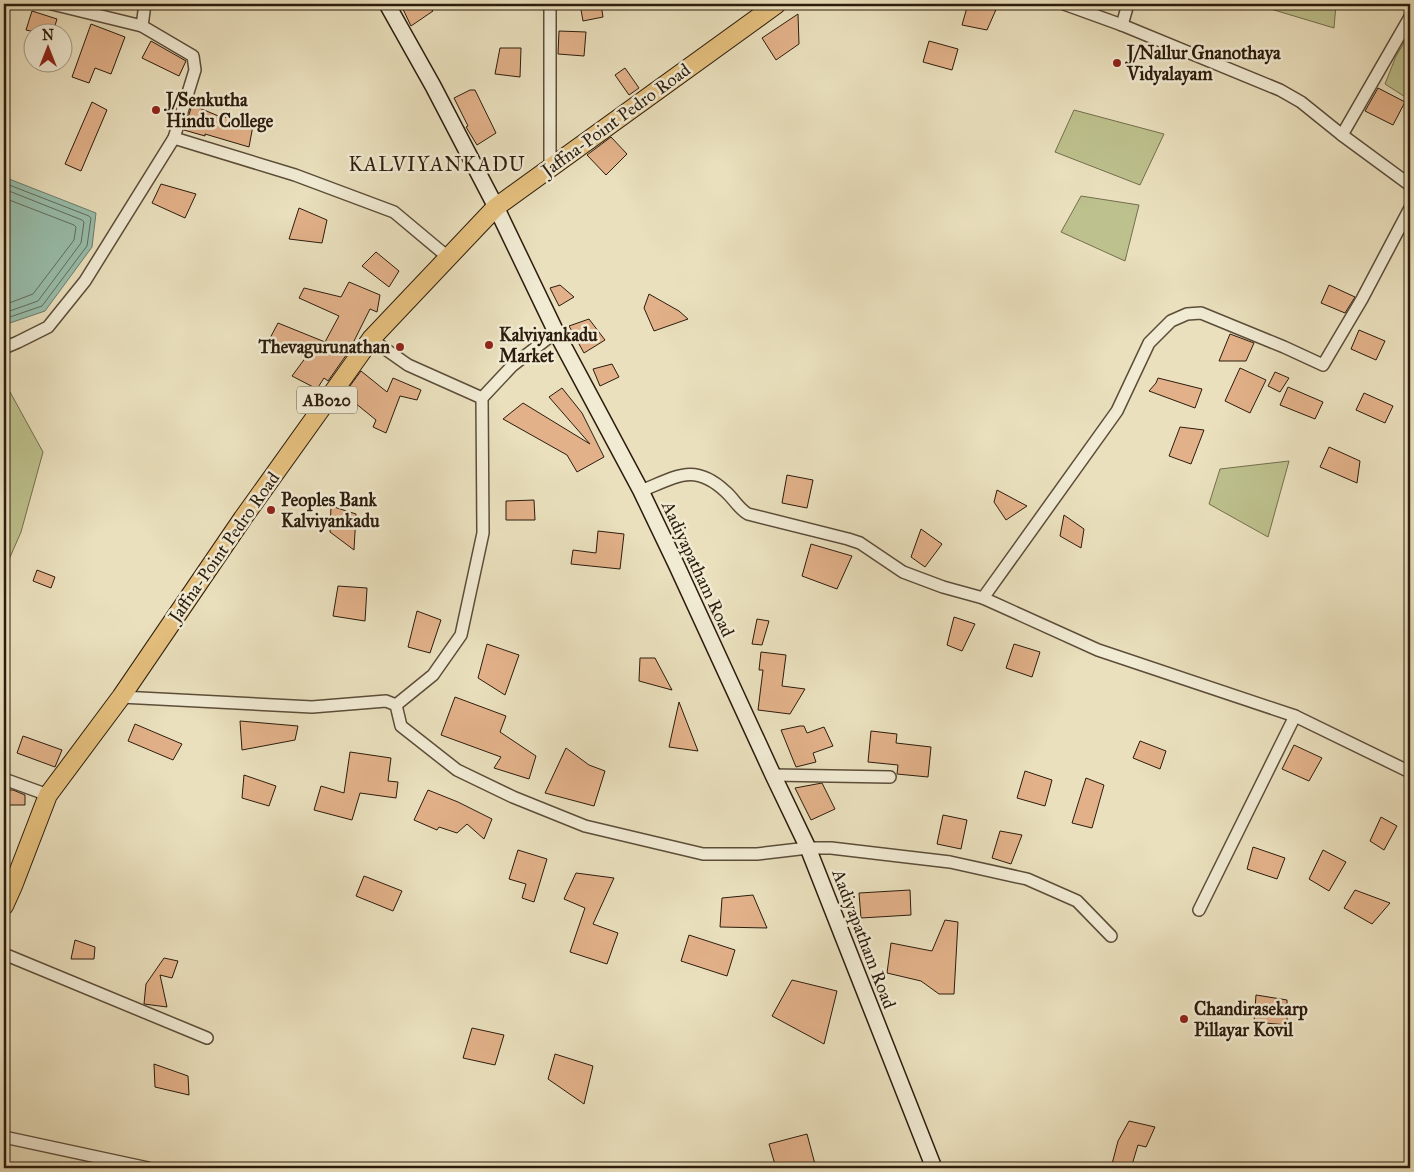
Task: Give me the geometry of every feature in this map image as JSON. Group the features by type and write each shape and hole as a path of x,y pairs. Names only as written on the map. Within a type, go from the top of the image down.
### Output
{"main road":[{"name":"Jaffna-Point Pedro Road","path":"4,906 48,795 121,697 243,518 371,339 496,206 776,4"}],"street":[{"path":"4,348 48,327 85,281 174,138 195,70 193,56 142,26 52,4"},
{"path":"142,26 145,4"},
{"name":"Aadiyapatham Road","path":"387,4 433,86 496,206 556,332 641,491 808,848 934,1168"},
{"path":"550,4 550,168"},
{"path":"1064,4 1122,25 1280,90 1301,102 1410,185"},
{"path":"1122,25 1128,4"},
{"path":"1342,135 1410,16"},
{"path":"174,138 295,175 394,212 449,258"},
{"path":"984,598 1117,412 1149,343 1171,321 1187,314 1201,313 1323,365 1362,299 1410,208"},
{"path":"396,705 433,675 461,636 483,533 482,398 512,366 556,332"},
{"path":"371,339 408,365 482,398"},
{"path":"641,491 683,474 703,475 725,491 743,512 860,543 904,572 942,587 984,598 1098,650 1295,716 1410,772"},
{"path":"121,697 312,707 386,701 396,705"},
{"path":"396,705 401,726 457,770 513,797 585,826 703,854 757,854 808,848 831,848 950,862 1026,879 1077,901 1111,936"},
{"path":"1199,910 1295,716"},
{"path":"773,775 890,777"},
{"path":"4,779 48,795"},
{"path":"4,954 207,1038"},
{"path":"4,1137 148,1168"}],"shaded area":[{"path":"1254,4 1336,4 1334,28"},
{"path":"1410,33 1410,100 1385,84 1396,56"},
{"path":"1074,110 1164,134 1140,185 1055,152"},
{"path":"1081,196 1139,205 1125,261 1061,232"},
{"path":"4,381 43,452 21,532 4,571"},
{"path":"1289,461 1268,537 1209,504 1220,469"}],"water":[{"path":"4,177 96,213 92,247 45,311 4,325"}],"building":[{"path":"412,4 425,4 433,11 411,26 402,7"},
{"path":"580,4 601,4 603,17 583,21"},
{"path":"968,4 998,5 987,30 962,25"},
{"path":"32,11 57,19 56,22 29,22"},
{"path":"798,14 799,44 776,60 762,38"},
{"path":"91,24 125,37 111,74 95,68 89,83 72,77"},
{"path":"559,31 586,32 584,56 558,54"},
{"path":"151,41 186,61 179,76 142,58"},
{"path":"929,41 958,49 952,70 923,62"},
{"path":"500,48 521,48 520,77 495,74"},
{"path":"625,68 639,88 629,95 615,75"},
{"path":"1378,88 1405,102 1393,125 1365,111"},
{"path":"470,90 475,90 496,133 477,145 466,127 468,126 454,98"},
{"path":"92,102 107,110 81,171 65,164"},
{"path":"192,105 221,117 254,120 249,147 184,130"},
{"path":"611,137 627,154 606,175 587,155"},
{"path":"161,184 196,194 185,218 152,203"},
{"path":"299,208 327,220 322,243 289,239"},
{"path":"376,252 399,271 389,287 362,266"},
{"path":"349,282 380,295 377,312 370,309 349,351 328,381 324,378 317,389 292,376 306,357 269,340 278,323 325,342 339,316 299,298 304,288 341,297"},
{"path":"560,285 574,297 559,306 550,288"},
{"path":"1329,285 1355,297 1345,313 1321,303"},
{"path":"649,294 679,311 688,319 654,331 644,308"},
{"path":"589,319 605,340 584,353 569,326"},
{"path":"1359,330 1385,341 1376,360 1351,349"},
{"path":"1230,334 1254,343 1246,361 1219,361"},
{"path":"612,364 619,377 600,386 593,369"},
{"path":"1240,368 1266,380 1250,413 1225,401"},
{"path":"361,371 387,392 393,378 421,390 417,400 400,396 386,433 373,427 376,420 344,394"},
{"path":"1275,372 1289,378 1280,392 1268,386"},
{"path":"1158,378 1202,389 1195,408 1149,391"},
{"path":"1288,387 1323,402 1315,419 1280,405"},
{"path":"562,388 582,413 604,457 577,472 567,455 503,419 523,403 590,444 549,397"},
{"path":"1364,393 1393,406 1385,423 1356,410"},
{"path":"1180,427 1204,430 1191,464 1169,456"},
{"path":"1329,447 1360,461 1357,483 1320,467"},
{"path":"787,475 813,480 807,508 782,503"},
{"path":"997,490 1027,506 1006,520 994,502"},
{"path":"534,500 535,520 506,520 506,501"},
{"path":"331,506 356,514 354,550 330,532"},
{"path":"1064,515 1084,529 1081,548 1060,536"},
{"path":"921,529 942,544 925,567 911,557"},
{"path":"598,531 624,534 620,569 571,564 573,550 596,553"},
{"path":"811,544 852,556 837,589 802,576"},
{"path":"37,570 55,577 51,588 33,581"},
{"path":"338,586 367,588 365,621 333,616"},
{"path":"417,611 441,620 430,653 408,647"},
{"path":"954,617 975,624 962,651 947,645"},
{"path":"757,619 769,621 762,645 752,644"},
{"path":"487,644 519,655 505,695 478,678"},
{"path":"1014,644 1040,652 1032,677 1006,668"},
{"path":"761,652 786,655 782,686 805,689 790,714 758,710 763,670 759,670"},
{"path":"640,658 655,658 672,690 639,681"},
{"path":"455,697 506,716 500,732 536,756 529,779 494,768 501,757 441,735"},
{"path":"679,702 698,751 669,747"},
{"path":"240,721 298,726 295,740 242,750"},
{"path":"135,724 182,744 173,760 128,741"},
{"path":"804,726 807,733 824,727 833,746 813,753 816,762 796,767 781,730"},
{"path":"871,731 897,734 896,743 931,747 928,777 897,774 898,765 868,762"},
{"path":"23,736 62,750 55,767 17,753"},
{"path":"1140,741 1166,751 1160,769 1133,758"},
{"path":"1294,745 1322,758 1309,781 1282,769"},
{"path":"566,748 589,765 605,771 594,806 545,793"},
{"path":"350,752 391,758 388,781 398,782 396,798 360,793 352,820 314,810 321,786 344,793"},
{"path":"1025,771 1052,780 1045,806 1017,798"},
{"path":"244,775 276,786 269,806 242,798"},
{"path":"1086,778 1104,785 1092,828 1072,823"},
{"path":"822,783 835,809 811,820 795,788"},
{"path":"8,790 25,795 25,805 8,805"},
{"path":"428,790 492,819 484,839 467,824 457,833 439,827 437,830 414,820"},
{"path":"943,815 967,820 961,849 937,844"},
{"path":"1381,817 1397,826 1384,850 1370,841"},
{"path":"1000,831 1022,835 1011,864 992,858"},
{"path":"1253,847 1285,858 1277,879 1247,869"},
{"path":"518,850 547,859 534,902 522,898 526,884 509,879"},
{"path":"1323,850 1346,862 1329,891 1309,879"},
{"path":"576,873 614,878 593,924 618,933 607,964 570,952 585,908 564,899"},
{"path":"364,876 402,891 393,911 356,896"},
{"path":"910,890 911,915 861,918 859,893"},
{"path":"1355,890 1390,903 1372,924 1344,908"},
{"path":"753,895 767,928 720,927 722,898"},
{"path":"945,920 958,922 954,994 939,994 921,981 887,973 891,943 932,951"},
{"path":"689,935 735,950 727,976 681,961"},
{"path":"75,940 95,947 94,959 71,959"},
{"path":"164,958 178,961 172,978 160,975 167,1007 144,1004 146,984"},
{"path":"792,980 837,991 824,1044 772,1016"},
{"path":"1256,995 1287,1000 1287,1025 1254,1022"},
{"path":"472,1028 504,1035 495,1065 463,1058"},
{"path":"555,1054 593,1066 584,1104 548,1079"},
{"path":"154,1064 188,1076 189,1095 155,1087"},
{"path":"1129,1121 1155,1127 1146,1147 1138,1145 1131,1168 1111,1168 1118,1141"},
{"path":"807,1134 816,1168 776,1168 769,1144"}],"place":[{"name":"J/Nallur Gnanothaya Vidyalayam","path":"1117,63"},
{"name":"J/Senkutha Hindu College","path":"156,110"},
{"name":"Kalviyankadu Market","path":"489,345"},
{"name":"Thevagurunathan","path":"400,347"},
{"name":"Peoples Bank Kalviyankadu","path":"271,510"},
{"name":"Chandirasekarp Pillayar Kovil","path":"1184,1019"}],"district":[{"name":"KALVIYANKADU","path":"437,164"}]}
